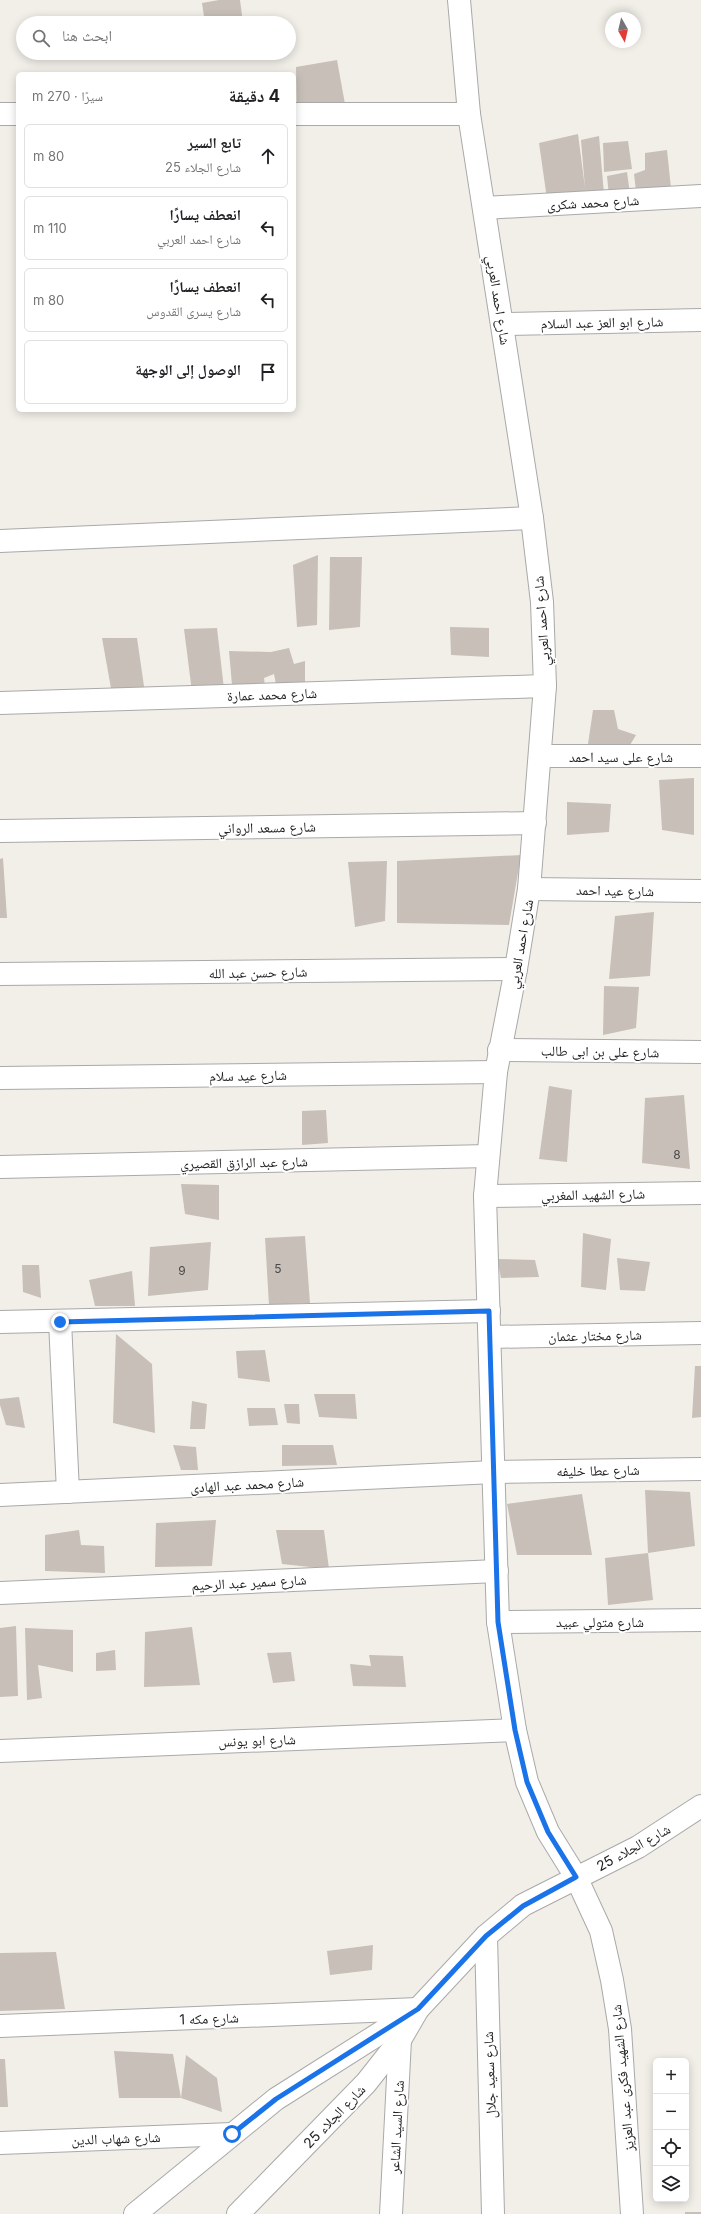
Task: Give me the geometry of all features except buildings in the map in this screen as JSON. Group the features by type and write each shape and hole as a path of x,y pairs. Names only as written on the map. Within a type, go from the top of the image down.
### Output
{"street":[{"name":"شارع احمد العربي","path":"459,0 469,114 503,324 532,518 542,602 545,686 529,889 516,969 499,1050 488,1156 486,1196 498,1622 515,1730 527,1782 548,1832 576,1877"},
{"path":"0,114 16,114"},
{"path":"296,114 469,114"},
{"name":"شارع محمد شكرى","path":"484,208 701,196"},
{"name":"شارع ابو العز عبد السلام","path":"503,324 701,320"},
{"path":"0,541 532,518"},
{"name":"شارع محمد عمارة","path":"0,703 545,686"},
{"name":"شارع على سيد احمد","path":"540,756 701,756"},
{"name":"شارع مسعد الرواني","path":"0,831 535,823"},
{"name":"شارع عيد احمد","path":"529,889 701,891"},
{"name":"شارع حسن عبد الله","path":"0,974 516,969"},
{"name":"شارع على بن ابى طالب","path":"499,1050 701,1052"},
{"name":"شارع عيد سلام","path":"0,1078 496,1072"},
{"name":"شارع عبد الرازق القصيري","path":"0,1167 488,1156"},
{"name":"شارع الشهيد المغربي","path":"486,1196 701,1193"},
{"path":"0,1322 60,1322 489,1311"},
{"path":"60,1322 68,1492"},
{"name":"شارع مختار عثمان","path":"490,1337 701,1333"},
{"name":"شارع عطا خليفه","path":"494,1472 701,1469"},
{"name":"شارع محمد عبد الهادى","path":"0,1495 494,1472"},
{"name":"شارع سمير عبد الرحيم","path":"0,1593 497,1570"},
{"name":"شارع متولي عبيد","path":"498,1622 701,1620"},
{"name":"شارع ابو يونس","path":"0,1751 515,1730"},
{"name":"شارع الجلاء 25","path":"238,2214 366,2083 400,2040 418,2009 486,1936 523,1906 576,1877 638,1847 701,1806"},
{"name":"شارع الشهيد فكرى عبد العزيز","path":"576,1877 601,1931 620,2029 632,2214"},
{"name":"شارع سعيد جلال","path":"486,1936 493,2214"},
{"name":"شارع الجلاء 25","path":"135,2214 276,2099 418,2009"},
{"name":"شارع مكه 1","path":"0,2026 418,2009"},
{"name":"شارع السيد الشاعر","path":"392,2214 400,2040"},
{"name":"شارع شهاب الدين","path":"0,2143 232,2134"}],"route":[{"path":"60,1322 489,1311 498,1622 515,1730 527,1782 548,1832 576,1877 523,1906 486,1936 418,2009 322,2068 276,2099 232,2134"}]}
